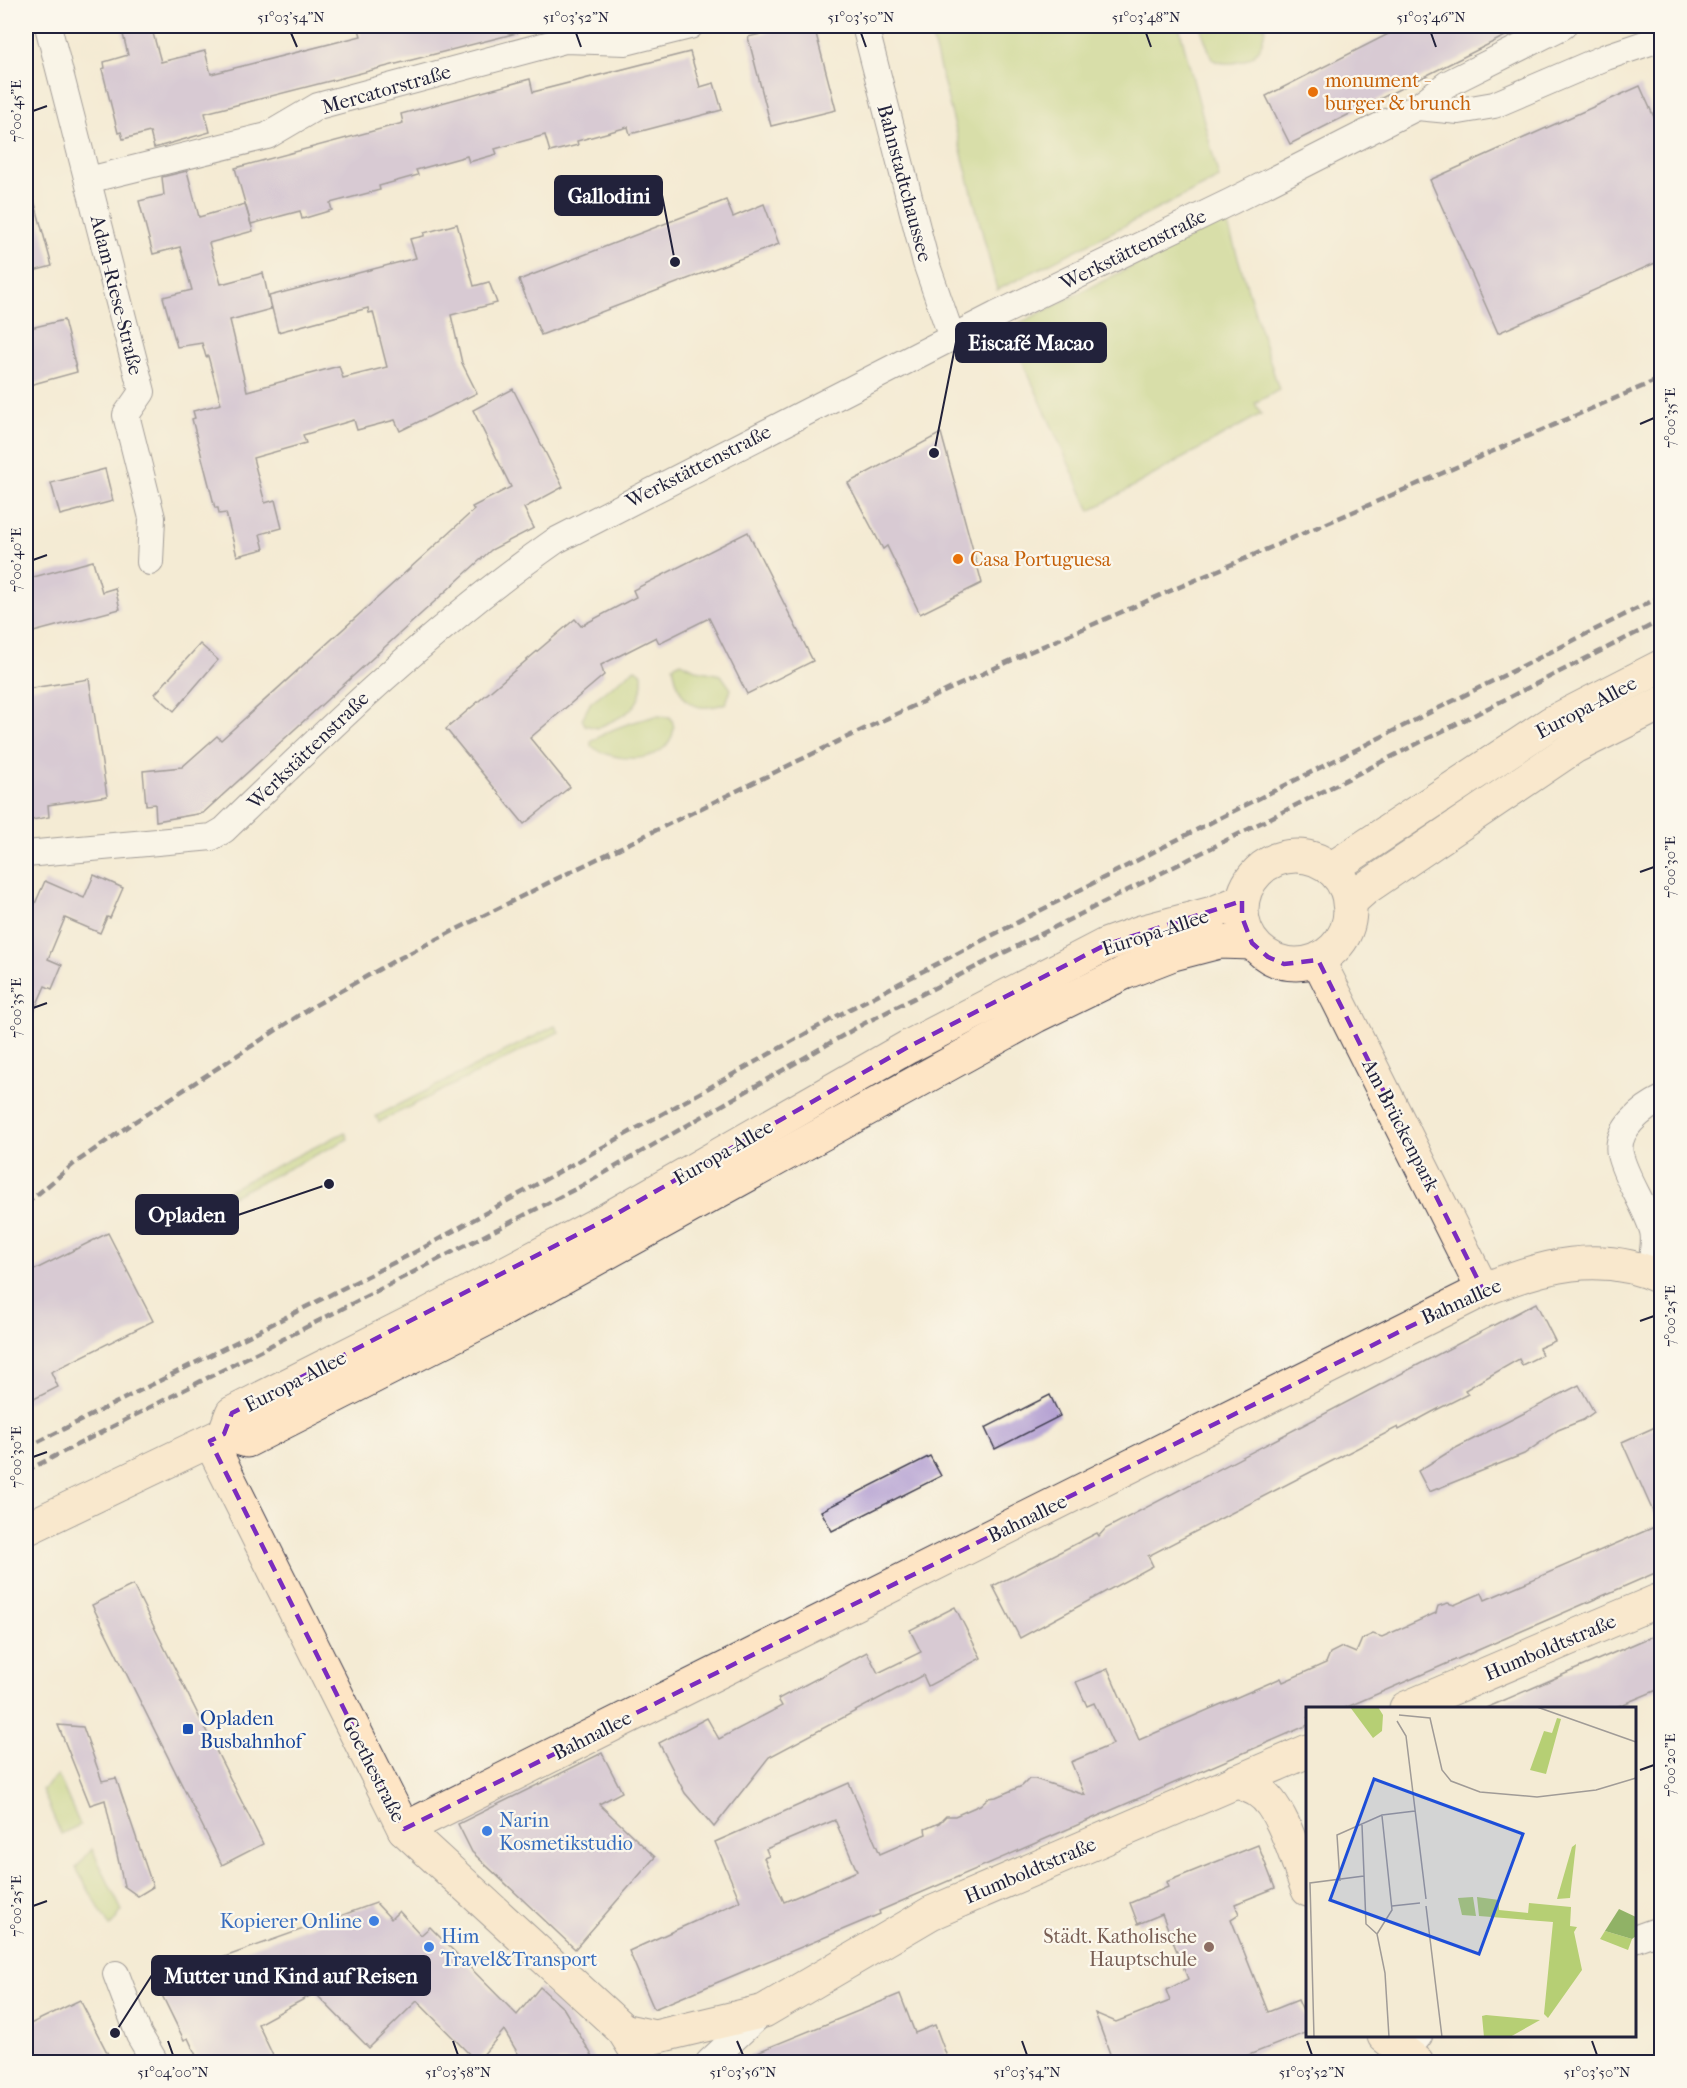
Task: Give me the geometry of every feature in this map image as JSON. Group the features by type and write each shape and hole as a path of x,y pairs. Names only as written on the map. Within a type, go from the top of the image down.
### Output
{"street":[{"name":"Adam-Riese-Straße","path":"48,26 142,392 126,415 152,518 150,562"},
{"name":"Mercatorstraße","path":"88,180 267,136 318,106 565,40 626,42 690,26"},
{"name":"Bahnstadtchaussee","path":"865,26 926,263 952,338"},
{"name":"Werkstättenstraße","path":"26,854 212,837 224,830 390,673 512,572 555,541 952,338 1232,201 1416,107 1447,84 1563,26"},
{"path":"1416,107 1459,111 1494,105 1606,57 1662,38"},
{"name":"Europa-Allee","path":"1331,870 1551,723 1662,666"},
{"name":"Europa-Allee","path":"1349,903 1366,888 1574,747 1662,703"},
{"path":"1298,856 1314,859 1331,870 1345,889 1349,903 1349,920 1343,937 1332,950 1318,960 1301,964 1284,964 1268,957 1252,943 1242,917 1242,901 1256,873 1268,863 1283,857 1298,856"},
{"name":"Europa-Allee","path":"1242,901 1213,913 1141,932 1105,945 908,1047 609,1218 426,1315 232,1413 217,1437 247,1441 475,1325 1026,1022 1124,973 1173,954 1219,942 1252,943"},
{"name":"Am Brückenpark","path":"1318,960 1483,1290"},
{"path":"1656,1275 1654,1234 1620,1154 1621,1136 1646,1106 1662,1099"},
{"name":"Bahnallee","path":"404,1828 1483,1290 1527,1272 1569,1263 1600,1262 1656,1275"},
{"path":"26,1529 217,1437"},
{"name":"Goethestraße","path":"217,1437 404,1828 623,2030 643,2062"},
{"name":"Humboldtstraße","path":"1408,1707 1662,1599"},
{"name":"Humboldtstraße","path":"709,2062 764,2011 931,1913 1306,1752"},
{"path":"1236,1781 1259,1791 1271,1804 1279,1817 1306,1885"},
{"path":"1636,1939 1662,1929"},
{"path":"116,1974 139,2035 155,2062"},
{"name":"Humboldtstraße","path":"623,2030 655,2037 764,2011"}],"highlighted area":[{"path":"1242,901 1242,917 1252,943 1268,957 1284,964 1318,960 1483,1290 404,1829 210,1441 224,1434 232,1413 609,1218 908,1047 1105,945"}],"green space":[{"path":"929,26 1179,26 1219,178 997,290"},
{"path":"1200,26 1266,26 1259,49 1255,54 1244,60 1224,63 1212,59"},
{"path":"1226,219 1279,390 1255,403 1261,414 1090,511 1008,329"},
{"path":"681,662 697,670 721,675 731,689 726,703 704,707 695,706 689,702 679,688 673,666"},
{"path":"635,669 642,673 642,685 640,695 631,710 597,728 585,725 582,719 591,702"},
{"path":"656,716 670,717 674,726 672,736 666,746 647,757 623,758 591,746 591,742 614,729"},
{"path":"555,1026 559,1032 379,1122 376,1116"},
{"path":"345,1132 348,1139 233,1196 230,1189"},
{"path":"58,1775 80,1825 61,1834 42,1790"},
{"path":"92,1849 122,1911 110,1927 76,1868"}],"building":[{"path":"121,26 151,26 161,62 205,51 211,74 361,36 358,26 516,26 517,33 205,113 210,132 154,148 150,132 123,139 121,132 118,133 102,69 105,68 104,62 128,55"},
{"path":"794,26 814,26 836,110 771,126 748,37"},
{"path":"1404,26 1525,26 1290,144 1266,96"},
{"path":"690,52 700,87 714,83 722,110 630,134 628,127 577,141 578,145 550,152 545,135 495,149 497,154 469,162 467,156 416,170 418,175 379,186 380,190 330,203 332,210 302,219 300,211 251,224 235,168 403,123 401,114 530,79 533,92"},
{"path":"1640,86 1662,135 1662,260 1498,333 1430,180"},
{"path":"187,171 199,217 245,204 253,231 209,243 221,284 263,273 271,309 230,320 247,391 339,366 343,378 387,367 373,312 369,313 368,308 278,332 269,296 416,258 410,239 424,236 424,233 457,224 474,286 489,282 497,303 451,315 462,363 477,393 400,431 395,420 357,430 354,420 303,435 306,443 253,458 265,503 275,500 282,528 260,534 264,549 237,556 226,513 219,514 218,508 215,508 192,419 195,418 193,411 221,404 208,356 206,357 202,343 177,347 163,297 192,290 180,247 153,254 139,201 164,195 162,177"},
{"path":"33,196 52,266 26,273 26,197"},
{"path":"726,200 733,217 764,204 779,244 541,335 519,280"},
{"path":"64,320 77,372 26,386 26,329"},
{"path":"513,389 563,487 524,508 534,528 491,550 203,813 156,821 155,804 146,805 143,771 182,767 217,736 221,740 474,510 472,507 511,487 473,410"},
{"path":"941,433 982,583 920,614 887,546 883,549 848,483"},
{"path":"105,469 113,501 60,515 51,483"},
{"path":"748,532 813,661 747,694 709,618 659,643 656,637 601,665 604,675 530,738 570,787 524,824 446,729 575,619 581,626 636,597 633,590"},
{"path":"93,561 102,592 115,588 120,609 26,634 26,579"},
{"path":"200,644 218,660 174,711 155,694"},
{"path":"89,679 107,796 48,805 49,817 26,821 26,689"},
{"path":"94,875 123,888 110,918 107,917 100,933 65,918 48,959 62,965 52,989 45,986 26,1029 26,902 34,906 45,881 84,898"},
{"path":"108,1233 153,1321 51,1372 58,1387 26,1403 26,1274"},
{"path":"1536,1303 1555,1341 1539,1348 1542,1355 1522,1365 1519,1359 1465,1390 1468,1394 1399,1430 1398,1427 1148,1556 1153,1566 1020,1638 993,1586 1097,1533 1099,1536 1105,1529"},
{"path":"1579,1385 1594,1412 1583,1420 1558,1430 1524,1454 1429,1492 1418,1471 1452,1450"},
{"path":"1050,1395 1060,1416 995,1449 985,1428"},
{"path":"1662,1424 1662,1570 1347,1707 1306,1707 1306,1726 879,1911 880,1914 654,2009 629,1951 740,1901 715,1842 849,1783 880,1854 926,1834 925,1829 939,1823 946,1816 955,1816 980,1805 988,1798 1022,1786 1029,1779 1085,1795 1071,1762 1113,1744 1094,1703 1087,1706 1076,1682 1108,1669 1139,1740 1281,1678 1283,1682 1326,1663 1330,1653 1342,1647 1356,1653 1362,1639 1373,1634 1382,1637 1436,1613 1438,1606 1448,1603 1454,1605 1482,1593 1485,1600 1659,1525 1622,1442","holes":["835,1820 857,1871 784,1902 764,1858 769,1856 766,1849"]},
{"path":"930,1456 941,1476 832,1531 821,1511"},
{"path":"133,1585 263,1844 222,1865 92,1605"},
{"path":"955,1607 981,1658 928,1686 923,1675 769,1757 714,1827 685,1793 659,1743 707,1718 719,1739 782,1706 778,1699 867,1652 878,1673 921,1652 910,1630"},
{"path":"1662,1632 1662,1688 1616,1707 1488,1707"},
{"path":"58,1725 83,1727 102,1781 116,1778 153,1887 138,1896 124,1886 105,1800 90,1805"},
{"path":"602,1753 622,1792 599,1804 655,1857 575,1949 472,1852 458,1824"},
{"name":"Städt. Katholische Hauptschule","path":"1258,1845 1275,1888 1235,1904 1239,1914 1231,1919 1268,2012 1298,2000 1306,2018 1306,2033 1231,2062 1113,2062 1095,2013 1116,2022 1170,2001 1166,1990 1188,1979 1162,1914 1138,1924 1130,1903 1168,1887 1166,1882"},
{"path":"376,1903 391,1919 399,1911 421,1935 430,1927 517,2015 540,1987 564,2009 596,2062 523,2062 504,2030 477,2062 417,2001 369,2048 315,1993 258,2024 276,2062 199,2062 188,2038 184,2040 161,1993 208,1969 205,1964"},
{"path":"900,1994 915,2033 935,2025 949,2062 733,2062"},
{"path":"80,2000 112,2062 26,2062 26,2026"}],"railway":[{"path":"26,1204 75,1163 131,1124 312,1007 394,961 556,879 845,738 1027,653 1662,378"},
{"path":"26,1448 423,1248 846,1011 1194,831 1662,596"},
{"path":"26,1471 587,1183 863,1024 1662,620"}],"place":[{"name":"monument - burger & brunch","path":"1313,92"},
{"name":"Gallodini","path":"675,262"},
{"name":"Eiscafé Macao","path":"934,453"},
{"name":"Casa Portuguesa","path":"958,559"},
{"name":"Opladen","path":"329,1184"},
{"name":"Opladen Busbahnhof","path":"188,1729"},
{"name":"Narin Kosmetikstudio","path":"487,1831"},
{"name":"Kopierer Online","path":"374,1921"},
{"name":"Him Travel&Transport","path":"429,1947"},
{"name":"Städt. Katholische Hauptschule","path":"1209,1947"},
{"name":"Mutter und Kind auf Reisen","path":"115,2033"}]}
